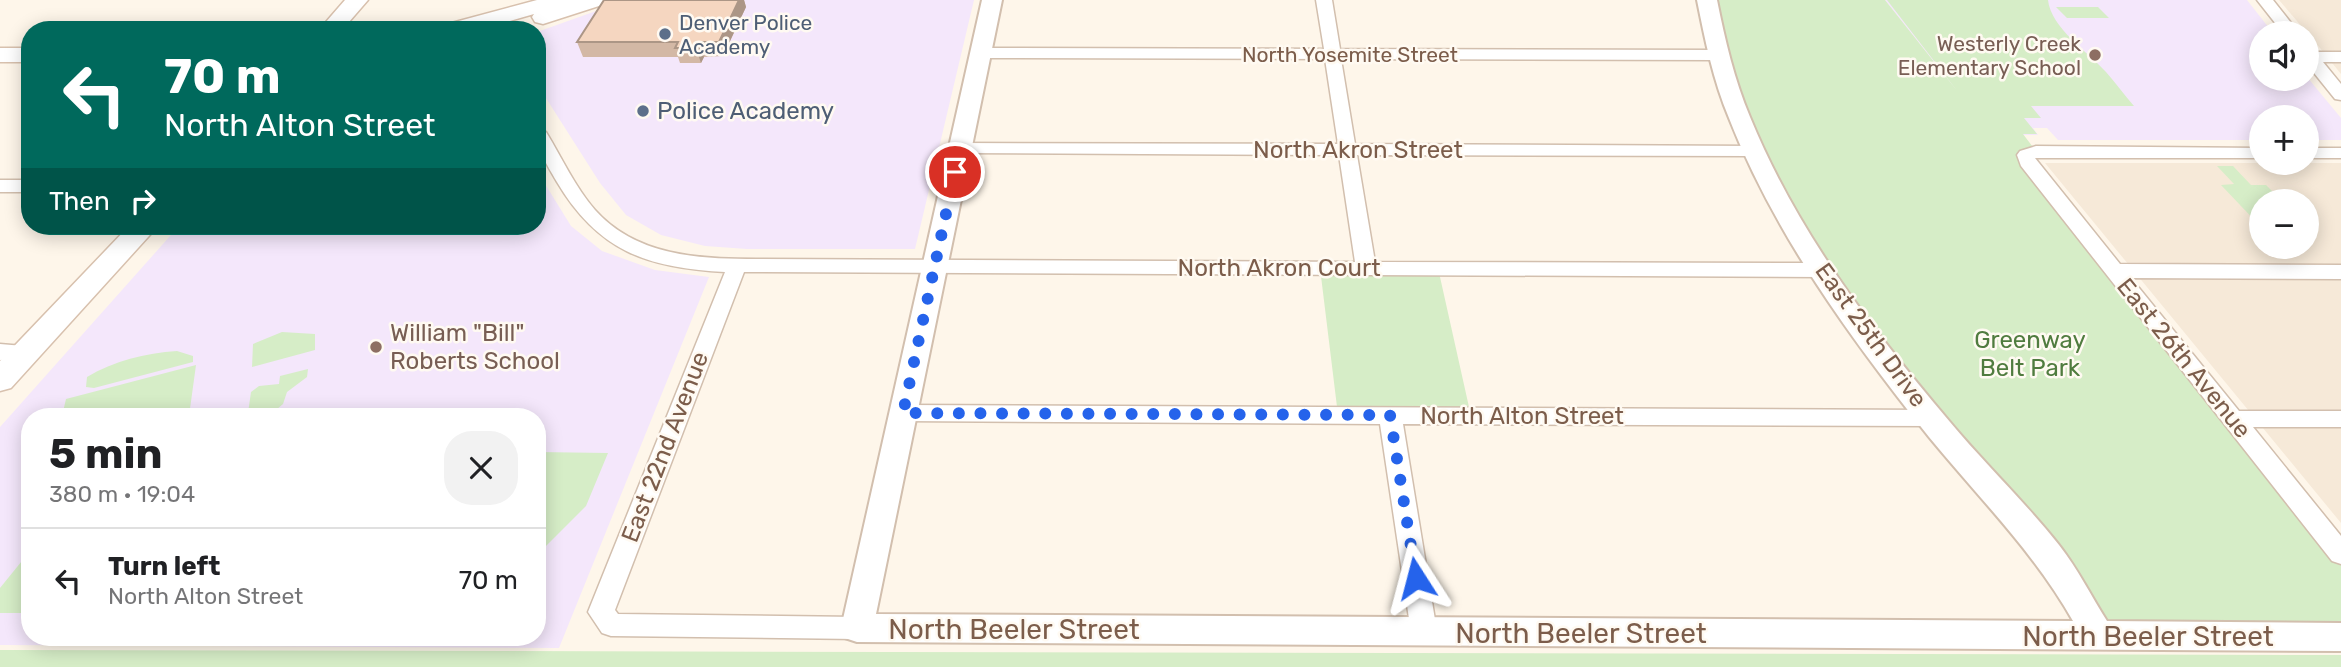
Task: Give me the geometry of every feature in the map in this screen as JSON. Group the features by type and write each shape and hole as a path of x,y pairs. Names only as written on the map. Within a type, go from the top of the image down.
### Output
{"main road":[{"path":"485,21 561,0"},
{"path":"528,21 594,0"},
{"path":"338,21 357,1"},
{"path":"352,21 357,1"},
{"path":"0,55 21,55"},
{"path":"0,380 13,352 135,235"}],"street":[{"path":"857,628 992,0"},
{"path":"1324,0 1366,268"},
{"name":"East 25th Drive","path":"1707,0 1718,55 1755,151 1822,270 1886,361 1931,418 2048,554 2098,636"},
{"path":"2264,0 2281,21"},
{"name":"North Yosemite Street","path":"980,53 1718,55"},
{"path":"2319,56 2341,57"},
{"path":"2319,69 2341,96"},
{"name":"North Akron Court","path":"546,146 588,214 618,239 665,258 737,266 1822,270"},
{"name":"North Akron Street","path":"960,148 1755,151"},
{"name":"East 26th Avenue","path":"2249,153 2036,151 2026,155 2026,162 2341,554"},
{"path":"2319,153 2341,153"},
{"path":"0,186 21,186"},
{"name":"East 22nd Avenue","path":"611,625 601,612 737,266"},
{"path":"2113,271 2341,272"},
{"name":"North Alton Street","path":"903,413 1931,418"},
{"path":"1390,415 1424,632"},
{"path":"2232,419 2341,419"},
{"name":"North Beeler Street","path":"611,625 2341,637"}],"shaded area":[{"name":"Denver Police Academy","path":"627,0 974,0 915,249 747,249 705,246 661,235 626,215 600,183 546,98 546,29"},
{"name":"Westerly Creek Elementary School","path":"1885,0 2247,0 2264,21 2249,21 2249,91 2319,91 2341,118 2341,140 2319,140 2319,105 2249,105 2249,140 2058,140 2047,128 2033,128 2038,135 1992,135"},
{"path":"2279,0 2341,0 2341,74 2319,47 2319,21 2297,21"},
{"path":"2045,163 2249,163 2249,175 2319,175 2319,163 2341,163 2341,523"},
{"name":"William \"Bill\" Roberts School","path":"546,186 571,226 602,251 655,270 709,277 559,648 186,646 546,646 546,408 21,408 21,645 0,645 0,427 171,235 546,235"}],"green space":[{"name":"Greenway Belt Park","path":"1707,0 1885,0 1958,92 1887,0 2048,0 2063,30 2106,72 2134,106 2031,106 2041,118 2024,118 2037,134 2023,134 2036,151 2027,155 2341,554 2341,637 2098,636 1886,361 1760,161"},
{"path":"2056,7 2098,7 2109,18 2067,18"},
{"path":"2217,166 2233,166 2251,185 2266,185 2270,189 2249,189 2249,214 2221,185 2234,184"},
{"path":"1320,268 1438,268 1471,416 1338,415"},
{"path":"282,332 315,334 315,350 252,367 253,344"},
{"path":"177,351 193,356 193,362 94,388 86,387 87,377 108,366 142,356"},
{"path":"196,365 190,408 64,408 66,399"},
{"path":"308,369 307,377 287,392 283,404 278,408 249,408 251,392 259,386 279,384 280,376"},
{"path":"546,452 608,453 586,506 546,546"},
{"path":"21,562 21,613 0,613 0,588"},
{"path":"0,650 2341,655 2341,667 0,667"}],"building":[{"name":"Denver Police Academy","path":"604,0 739,0 719,42 699,42 696,48 675,48 678,42 577,42"}],"place":[{"name":"Denver Police Academy","path":"665,34"},
{"name":"Westerly Creek Elementary School","path":"2095,55"},
{"name":"Police Academy","path":"643,111"},
{"name":"William \"Bill\" Roberts School","path":"376,347"}],"route":[{"path":"955,172 903,413 1390,415 1416,578"}]}
